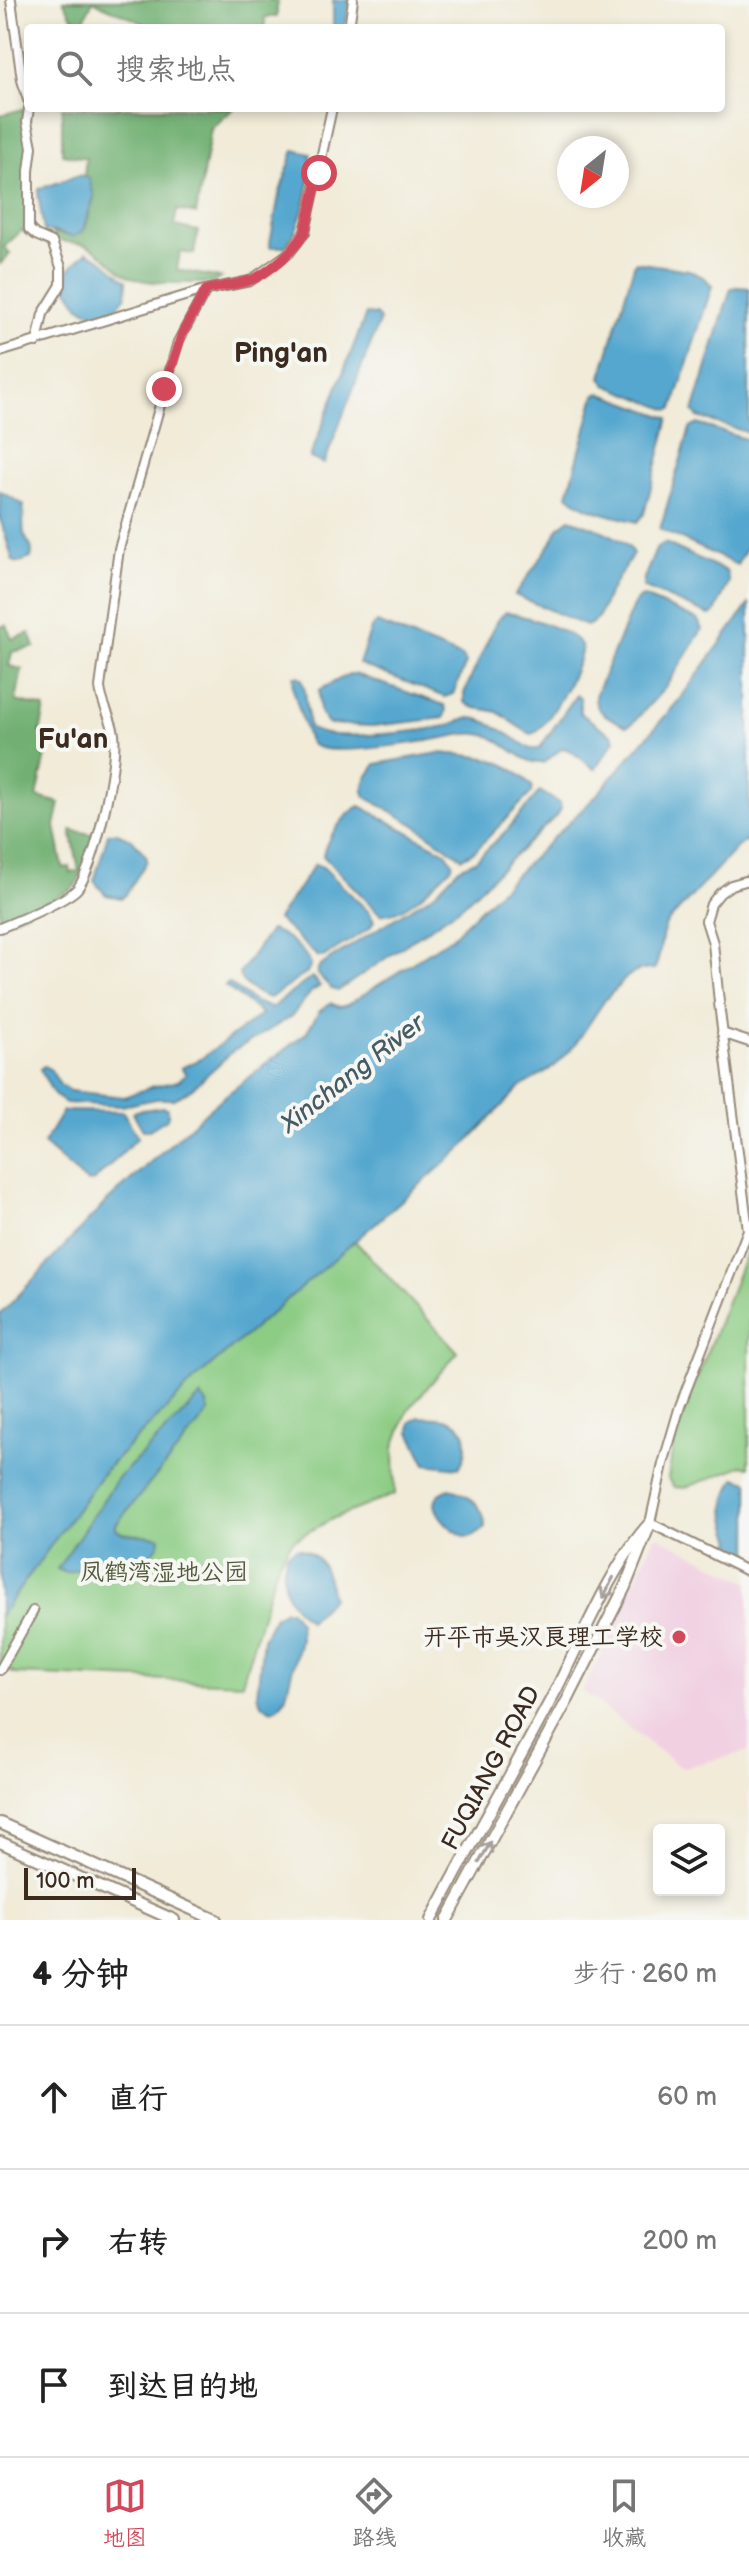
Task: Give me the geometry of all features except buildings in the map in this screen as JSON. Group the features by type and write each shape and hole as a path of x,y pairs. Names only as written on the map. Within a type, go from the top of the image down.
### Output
{"main road":[{"name":"FUQIANG ROAD","path":"431,1920 534,1732 612,1580 639,1535 650,1523"},
{"name":"FUQIANG ROAD","path":"447,1920 561,1712 625,1587 650,1523"},
{"path":"0,1823 216,1920"},
{"path":"0,1842 174,1920"}],"street":[{"path":"11,0 24,87"},
{"path":"350,24 353,0"},
{"path":"28,112 27,122 32,147 29,229 55,246 62,283 44,312 37,342"},
{"path":"0,352 206,290 254,279 301,241 331,112"},
{"path":"0,928 77,889 96,845 114,760 114,732 101,699 100,687 119,549 178,342 206,290"},
{"path":"749,880 731,885 720,893 711,904 706,918 713,943 748,1230 680,1406 650,1523 749,1572"},
{"path":"722,1033 749,1042"},
{"path":"0,1670 33,1611"}],"shaded area":[{"name":"开平市吴汉良理工学校","path":"656,1535 749,1583 749,1751 681,1768 583,1691"}],"green space":[{"path":"63,0 277,0 277,17 265,17 265,24 145,24 93,1 83,22 72,17"},
{"path":"23,109 29,143 27,235 22,230 4,247 10,254 0,264 0,115"},
{"path":"62,112 230,112 211,129 196,214 177,210 174,226 198,231 194,254 180,252 177,270 221,278 212,283 144,281 125,274 91,247 61,241 54,236 51,232 68,236 85,229 94,197 89,178 84,175 86,158 62,154"},
{"path":"6,625 12,639 30,633 35,647 12,652 9,666 22,669 16,701 45,708 40,733 50,736 37,797 60,803 55,826 63,868 70,867 71,873 79,871 71,830 96,835 78,882 71,890 0,925 0,627"},
{"name":"凤鹤湾湿地公园","path":"354,1240 458,1352 408,1410 394,1447 395,1494 334,1518 293,1540 279,1561 242,1683 15,1674 0,1666 0,1616 105,1470 199,1376"},
{"path":"749,1245 749,1467 744,1465 685,1488 674,1487 668,1479 673,1447"}],"water":[{"path":"333,0 350,0 346,24 333,24"},
{"path":"294,150 311,154 310,160 313,161 304,207 285,247 270,247 279,195"},
{"path":"79,175 89,178 94,197 82,232 72,237 44,231 39,189"},
{"path":"87,252 101,259 127,281 126,296 112,314 94,314 80,307 64,283 66,272"},
{"path":"635,262 689,270 705,278 712,286 673,409 669,410 606,385 601,377"},
{"path":"731,288 749,288 749,433 698,417 693,412"},
{"path":"366,314 376,315 380,320 324,464 310,458"},
{"path":"600,393 669,418 644,514 637,522 591,509 568,495 595,395"},
{"path":"698,424 749,440 749,543 737,565 660,529 690,428"},
{"path":"0,491 24,505 25,537 32,553 31,558 18,563 13,561 0,518"},
{"path":"570,519 615,537 633,554 608,594 599,616 586,626 515,595 558,528"},
{"path":"665,543 726,571 729,582 714,614 709,615 643,587 657,547"},
{"path":"644,597 698,620 702,630 665,688 632,724 626,726 601,711 595,696 633,606"},
{"name":"Xinchang River","path":"749,604 749,839 737,847 667,923 654,969 640,970 628,976 605,1000 574,1046 555,1066 519,1088 461,1149 199,1376 105,1470 0,1616 0,1315 104,1204 216,1103 306,1033 319,1012 330,1003 340,1007 347,1005 451,938 595,797 679,700"},
{"path":"506,612 536,620 570,635 582,647 563,695 547,719 532,734 497,712 464,702 464,693 497,620"},
{"path":"377,623 463,657 466,663 453,694 445,697 359,664 371,628"},
{"path":"349,674 444,705 444,718 373,726 328,724 320,712 319,690"},
{"path":"294,676 302,679 309,727 318,732 334,735 397,733 447,726 471,718 493,725 531,749 539,749 576,695 580,697 580,713 615,740 595,769 564,748 547,761 531,762 495,739 478,734 365,749 317,747 308,739 293,689"},
{"path":"439,753 490,759 510,768 532,786 532,792 475,851 462,858 415,825 366,797 364,792 366,780 376,764"},
{"path":"540,791 560,804 558,814 462,906 338,991 317,974 318,968 330,959 435,893 459,868 475,861 508,829"},
{"path":"360,806 447,853 453,863 418,898 389,914 380,914 323,856 337,828"},
{"path":"115,832 133,840 147,857 121,898 106,895 94,881 108,834"},
{"path":"315,864 323,867 368,911 374,921 370,928 323,957 317,956 277,919"},
{"path":"270,930 294,943 311,965 307,973 270,998 247,986 239,974"},
{"path":"312,977 320,986 311,992 291,1017 232,1052 189,1091 174,1099 121,1106 66,1103 54,1095 40,1069 44,1066 51,1070 60,1085 70,1091 124,1097 178,1081 186,1074 181,1068 199,1060 262,1014 225,986 228,983 255,1002 271,1008"},
{"path":"168,1109 168,1118 149,1130 143,1130 133,1113 135,1111"},
{"path":"63,1111 123,1112 138,1137 94,1181 87,1182 43,1144"},
{"path":"201,1396 209,1412 116,1524 116,1529 122,1533 160,1537 154,1551 133,1557 109,1555 108,1562 65,1573 57,1569 118,1478"},
{"path":"420,1417 441,1418 459,1425 465,1436 466,1450 458,1468 426,1464 410,1432 411,1422"},
{"path":"735,1478 749,1482 749,1557 731,1544 733,1540 727,1523 726,1501"},
{"path":"450,1489 469,1498 482,1513 485,1527 473,1536 456,1531 436,1509 435,1501 439,1494"},
{"path":"297,1548 313,1555 323,1566 332,1598 309,1621 295,1607 284,1583 287,1554"},
{"path":"290,1610 299,1622 300,1639 285,1699 272,1710 262,1705 257,1695 263,1638 275,1616"}],"place":[{"name":"开平市吴汉良理工学校","path":"679,1637"}],"district":[{"name":"Ping'an","path":"281,353"},
{"name":"Fu'an","path":"73,739"}],"route":[{"path":"164,389 178,342 206,290 254,279 301,241 319,173"}]}
